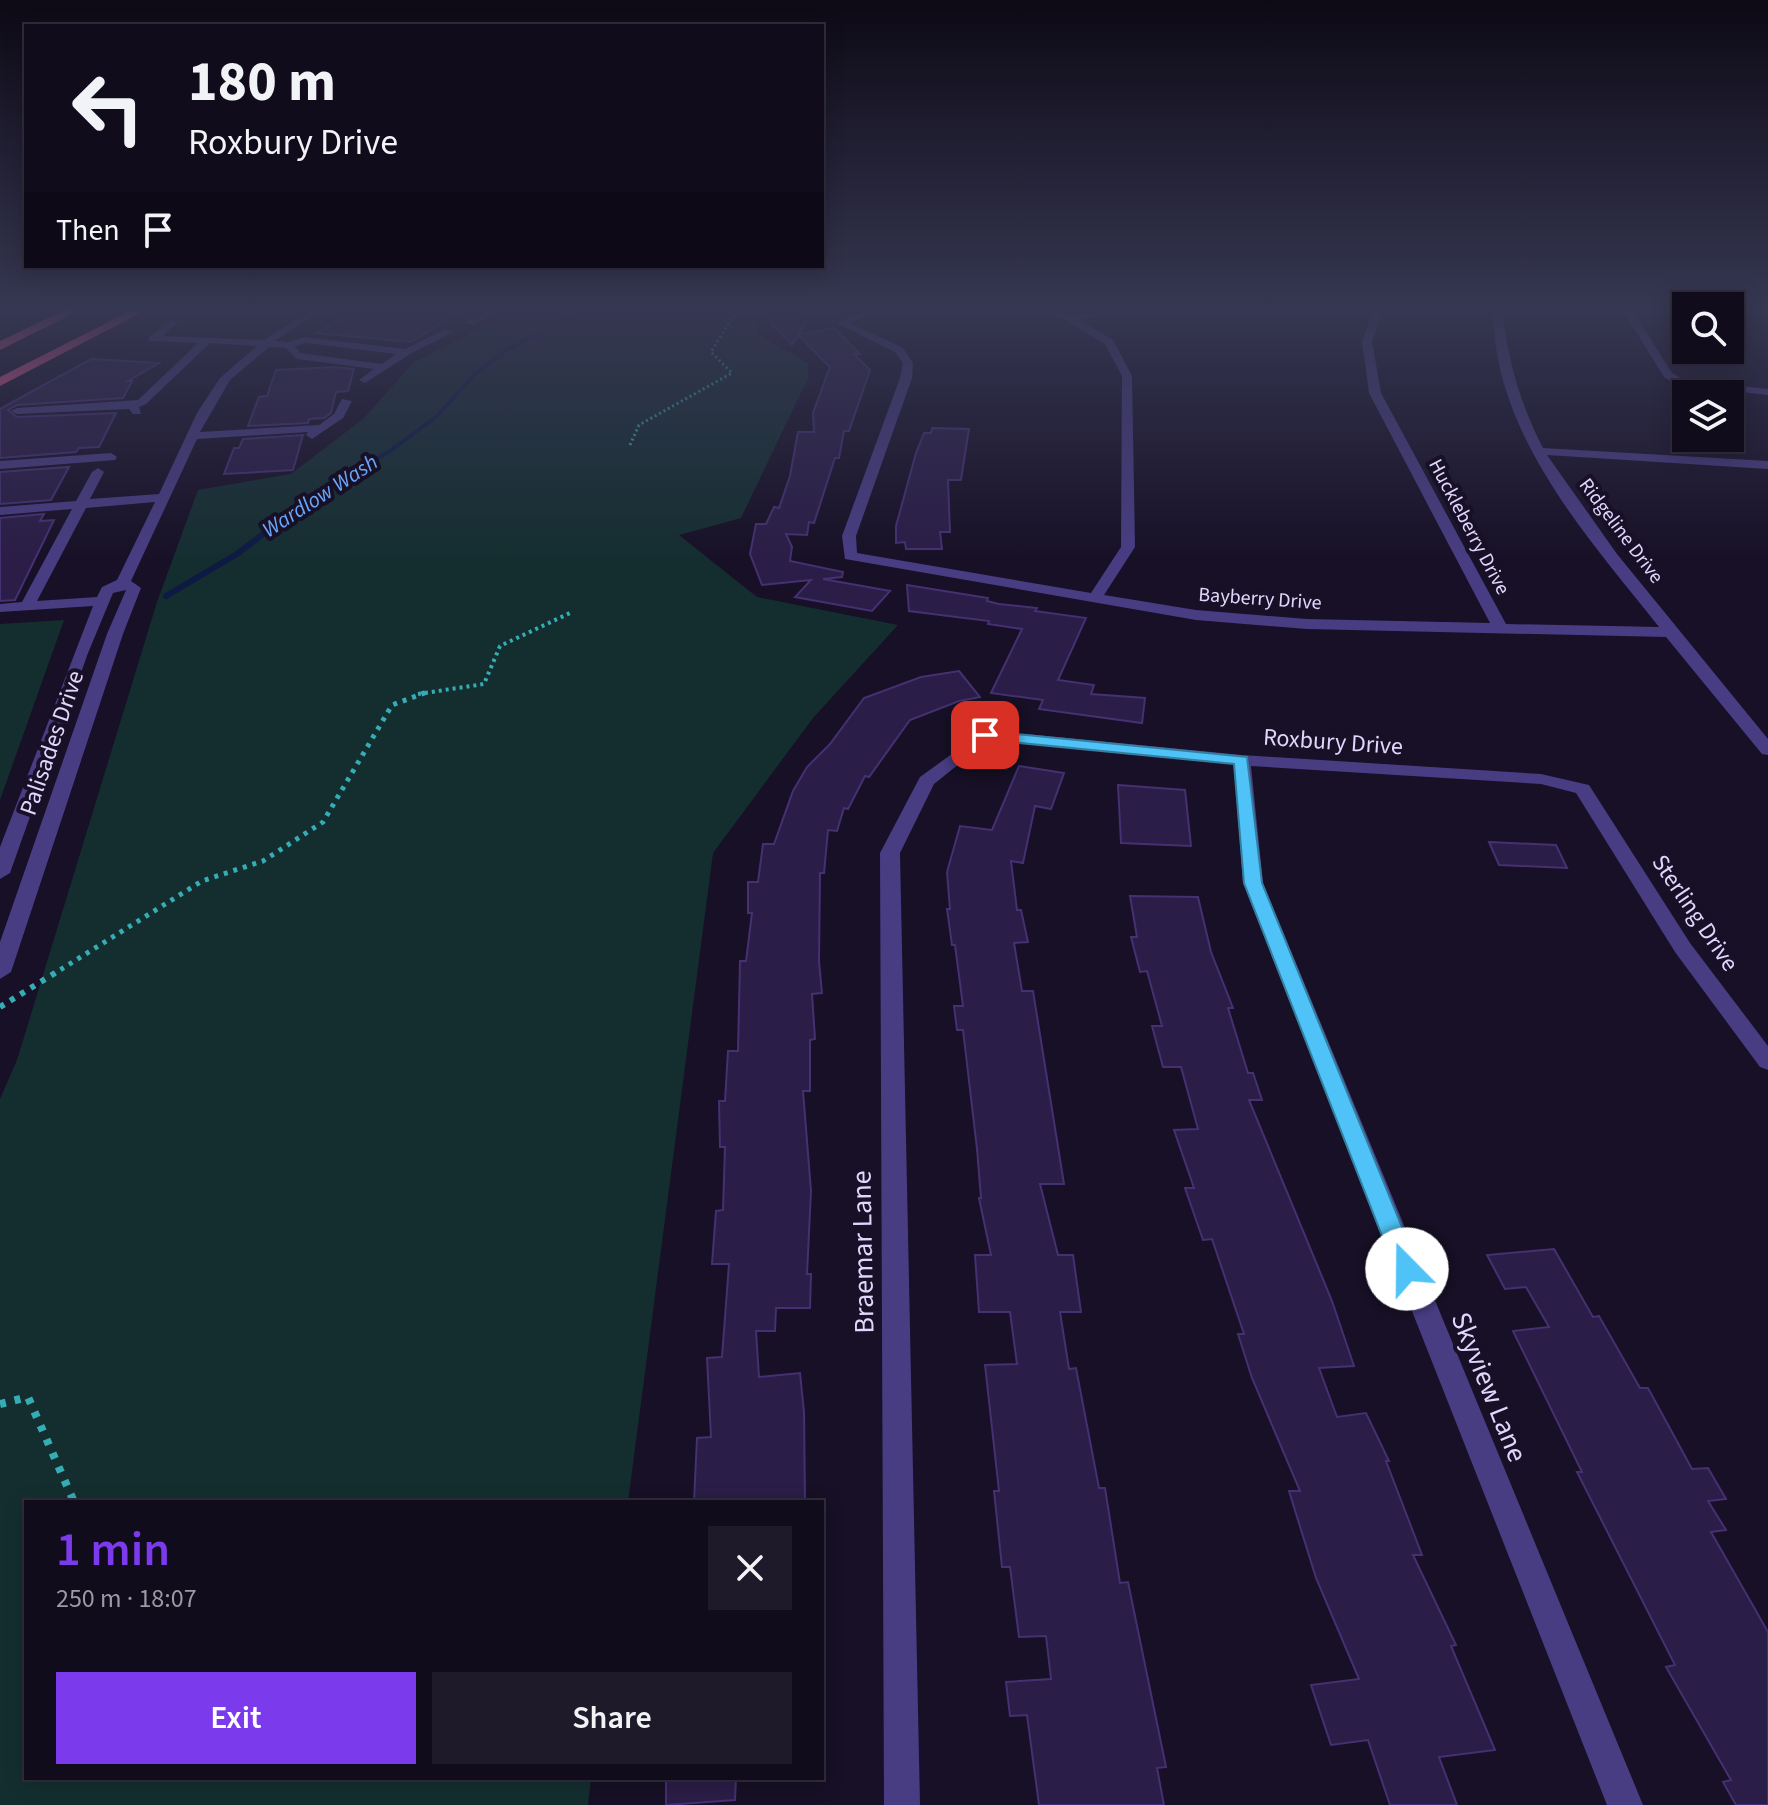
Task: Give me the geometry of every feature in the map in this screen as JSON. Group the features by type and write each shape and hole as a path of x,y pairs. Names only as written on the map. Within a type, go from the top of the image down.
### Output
{"street":[{"path":"17,411 134,409 151,393"},
{"name":"Palisades Drive","path":"0,873 102,601 107,590 123,583 203,413 216,393"},
{"name":"Bayberry Drive","path":"901,393 849,536 850,556 1196,615 1307,624 1671,632"},
{"path":"1095,598 1128,547 1127,393"},
{"name":"Huckleberry Drive","path":"1375,393 1501,629"},
{"name":"Ridgeline Drive","path":"1511,393 1539,451 1584,522 1768,750"},
{"path":"302,443 339,416 346,401"},
{"path":"192,436 321,428"},
{"path":"1539,451 1768,465"},
{"path":"0,465 111,457"},
{"path":"27,606 98,472"},
{"path":"0,511 164,497"},
{"name":"Palisades Drive","path":"0,972 115,634 134,588 123,583"},
{"path":"0,608 102,601"},
{"name":"Roxbury Drive","path":"985,735 1242,760 1541,779 1583,789"},
{"name":"Braemar Lane","path":"902,1805 890,853 926,781 985,735"},
{"name":"Skyview Lane","path":"1242,760 1253,883 1625,1805"},
{"name":"Sterling Drive","path":"1583,789 1682,947 1768,1062"}],"path":[{"path":"630,445 639,425 696,393"},
{"path":"0,1007 202,881 263,861 323,822 392,705 421,693 484,684 500,646 572,612"},
{"path":"0,1404 28,1397 73,1500"}],"green space":[{"path":"386,393 801,393 741,518 679,535 757,597 898,625 813,718 713,853 628,1500 24,1500 24,1780 591,1780 588,1805 0,1805 0,1099 17,1060 157,602 198,490 291,474 363,419"},
{"path":"64,620 0,800 0,624"}],"building":[{"path":"29,393 126,393 123,398 17,405 8,410 17,417 116,413 99,447 79,448 76,452 0,458 0,409"},
{"path":"268,393 336,393 331,413 324,418 309,419 308,423 248,426 259,397"},
{"path":"820,393 862,393 849,431 844,431 839,458 835,458 814,523 809,522 807,535 786,534 792,547 790,561 843,572 842,577 823,579 890,591 872,611 795,597 811,580 762,585 750,554 756,524 766,524 774,507 779,508 790,476 798,432 814,432 813,413"},
{"path":"932,428 969,429 961,480 948,480 950,532 940,532 942,549 906,549 905,542 896,543 896,526 916,453 924,433 931,433"},
{"path":"303,435 293,470 224,474 234,448 239,448 243,439"},
{"path":"69,467 51,500 0,504 0,472"},
{"path":"44,514 40,521 54,520 15,600 0,601 0,518"},
{"path":"907,585 1086,618 1058,680 1094,685 1091,694 1145,698 1142,723 1039,709 1043,700 991,693 1022,629 988,624 989,621 909,611"},
{"path":"959,671 980,697 959,701 910,720 869,777 865,776 848,809 844,808 837,831 828,830 824,873 820,873 819,961 822,993 812,994 815,1039 810,1040 810,1091 803,1091 811,1191 807,1274 811,1274 810,1308 776,1308 775,1331 756,1331 759,1377 800,1373 804,1412 805,1500 694,1500 697,1438 711,1437 707,1358 722,1357 729,1264 712,1264 716,1211 723,1210 725,1147 720,1147 719,1101 725,1101 728,1051 738,1051 740,961 746,961 752,913 748,913 748,882 758,882 763,844 774,844 793,791 807,767 830,744 864,698 921,677"},
{"path":"1019,766 1064,773 1051,809 1035,806 1023,863 1011,861 1017,910 1021,910 1028,942 1014,943 1022,991 1033,991 1064,1184 1040,1184 1058,1255 1073,1255 1081,1312 1060,1312 1069,1369 1076,1368 1099,1488 1105,1488 1120,1583 1128,1582 1166,1767 1157,1768 1164,1805 1039,1805 1027,1715 1010,1716 1006,1682 1051,1679 1046,1636 1019,1637 1010,1567 1002,1567 994,1491 999,1491 985,1365 1017,1364 1010,1312 979,1312 975,1255 991,1255 979,1198 977,1149 963,1030 957,1030 954,1006 963,1006 947,909 950,909 947,872 960,826 992,830"},
{"path":"1118,785 1185,790 1191,846 1121,843"},
{"path":"1489,842 1556,845 1567,868 1499,865"},
{"path":"1130,896 1198,897 1211,952 1233,1008 1228,1008 1248,1073 1253,1073 1262,1100 1249,1100 1332,1301 1354,1366 1319,1368 1337,1417 1366,1413 1389,1461 1386,1461 1422,1555 1413,1555 1456,1645 1451,1646 1495,1750 1439,1757 1457,1805 1390,1805 1368,1740 1331,1745 1311,1685 1359,1679 1316,1578 1289,1491 1300,1491 1252,1378 1238,1334 1244,1334 1212,1239 1203,1240 1185,1188 1194,1188 1174,1130 1198,1129 1181,1067 1163,1067 1152,1026 1162,1026 1147,971 1140,972 1131,937 1137,937"},
{"path":"1554,1249 1593,1317 1599,1316 1640,1388 1648,1388 1692,1469 1708,1468 1726,1499 1708,1501 1726,1530 1711,1532 1768,1632 1768,1805 1736,1805 1723,1782 1731,1780 1666,1667 1675,1665 1577,1472 1582,1472 1513,1331 1549,1327 1526,1287 1505,1289 1487,1255"},
{"path":"666,1780 736,1780 735,1800 666,1805"}],"waterway":[{"name":"Wardlow Wash","path":"345,477 390,451 436,417 458,393"},
{"name":"Wardlow Wash","path":"166,596 237,554 312,497 349,475"}],"route":[{"path":"985,735 1242,760 1253,883 1407,1269"}]}
